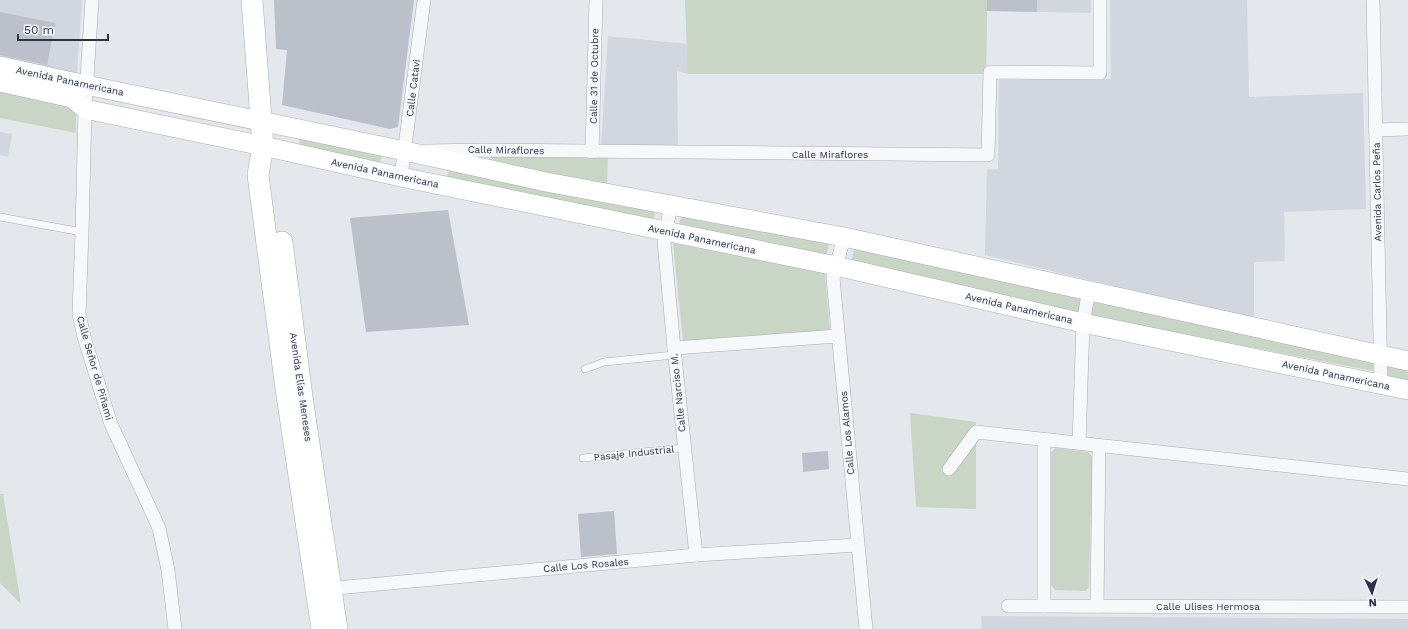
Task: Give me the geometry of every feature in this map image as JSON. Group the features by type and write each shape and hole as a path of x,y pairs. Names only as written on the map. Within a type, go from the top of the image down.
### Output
{"main road":[{"name":"Avenida Elías Meneses","path":"252,0 263,146 272,173 302,396 323,589 322,629"},
{"name":"Avenida Panamericana","path":"0,66 406,151 546,182 844,237 1408,361"},
{"name":"Avenida Panamericana","path":"0,82 72,98 85,109 263,146 401,177 836,266 1083,323 1408,390"},
{"name":"Avenida Elías Meneses","path":"323,589 337,629"}],"street":[{"name":"Calle Señor de Piñami","path":"92,0 85,109 79,314 84,337 111,424 159,528 168,570 175,629"},
{"name":"Calle Catavi","path":"401,177 406,151 424,0"},
{"name":"Calle 31 de Octubre","path":"592,152 596,0"},
{"name":"Calle Miraflores","path":"406,151 484,150 988,155 990,72 1100,73 1100,0"},
{"name":"Avenida Carlos Peña","path":"1373,0 1381,385"},
{"path":"1375,130 1408,129"},
{"name":"Calle Narciso M.","path":"671,204 664,242 674,352 696,555"},
{"name":"Calle Los Alamos","path":"844,237 833,278 866,629"},
{"path":"1079,444 1083,323 1089,290"},
{"path":"674,352 838,336"},
{"path":"949,469 976,432 1408,479"},
{"path":"1044,440 1044,606"},
{"path":"1097,606 1099,446"},
{"name":"Calle Los Rosales","path":"323,589 696,555 857,545"},
{"name":"Calle Ulises Hermosa","path":"1008,606 1408,607"}],"lane":[{"path":"0,217 82,232"},
{"path":"585,369 604,362 674,352"},
{"name":"Pasaje Industrial","path":"583,458 684,448"}],"shaded area":[{"path":"0,0 82,0 77,74 0,58"},
{"path":"685,0 1091,0 1091,13 987,11 986,74 688,74 677,71 678,147 601,146 608,36 687,44"},
{"path":"1110,0 1247,0 1249,97 1363,93 1366,209 1284,212 1285,261 1254,262 1254,319 985,255 987,170 998,169 999,80 1111,79"},
{"path":"0,132 12,134 8,157 0,155"},
{"path":"981,616 1408,619 1408,629 982,629"}],"green space":[{"path":"685,0 987,0 986,74 688,74"},
{"path":"0,90 67,104 76,111 76,133 0,118"},
{"path":"303,137 381,155 382,158 380,162 376,164 301,149 299,143 300,139"},
{"path":"491,156 608,157 607,187 490,165"},
{"path":"450,169 656,208 654,219 446,179"},
{"path":"682,212 829,243 826,257 679,226"},
{"path":"673,243 825,273 830,331 683,341"},
{"path":"854,248 1081,296 1078,313 851,264"},
{"path":"1095,299 1373,361 1373,371 1091,316"},
{"path":"1387,365 1408,370 1408,381 1387,376"},
{"path":"910,413 976,422 976,509 916,507"},
{"path":"1056,448 1088,452 1094,456 1089,587 1086,591 1055,590 1051,585 1051,452"},
{"path":"0,494 3,494 21,604 0,583"}],"building":[{"path":"274,0 414,0 398,127 390,129 282,105 287,50 276,49"},
{"path":"987,0 1037,0 1037,12 987,11"},
{"path":"0,12 55,23 47,65 0,55"},
{"path":"448,210 469,325 366,332 350,218"},
{"path":"828,451 829,469 803,472 802,453"},
{"path":"614,511 617,554 581,557 578,514"}]}
